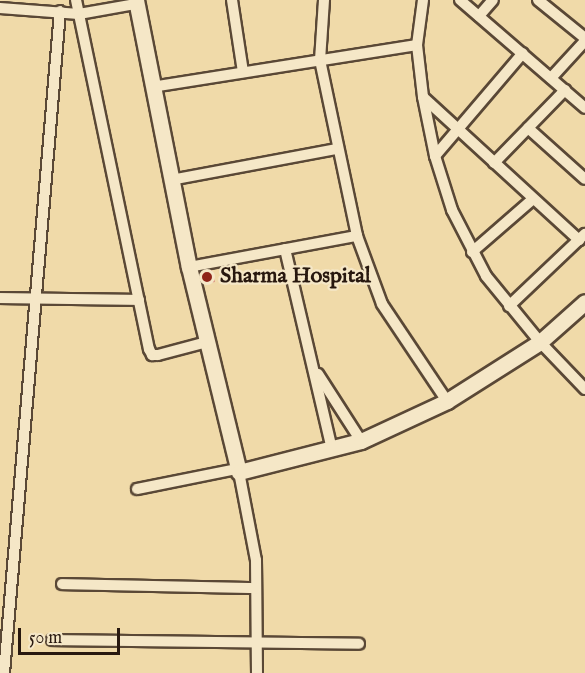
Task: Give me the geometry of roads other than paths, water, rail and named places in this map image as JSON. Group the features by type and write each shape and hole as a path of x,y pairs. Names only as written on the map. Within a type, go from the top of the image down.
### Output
{"street":[{"path":"76,0 152,355 207,342"},
{"path":"232,0 243,72"},
{"path":"324,0 320,60 336,149 357,236 387,313 447,401"},
{"path":"423,0 417,45 423,97 435,156 452,210 472,252 509,306 585,389"},
{"path":"460,0 585,108"},
{"path":"479,16 493,0"},
{"path":"538,0 585,39 551,78"},
{"path":"0,8 79,14 136,2 189,267 238,471 256,560 257,673"},
{"path":"4,673 60,11"},
{"path":"152,87 417,45"},
{"path":"435,156 523,53"},
{"path":"494,163 565,90"},
{"path":"423,97 533,199 582,237 509,306"},
{"path":"528,128 584,178"},
{"path":"171,180 336,149"},
{"path":"472,252 533,199"},
{"path":"189,267 357,236"},
{"path":"285,249 332,450"},
{"path":"0,298 139,300"},
{"path":"137,489 238,471 332,450 361,441 447,401 540,342 585,302"},
{"path":"312,366 361,441"},
{"path":"62,584 256,588"},
{"path":"52,640 257,645 359,644"}],"place":[{"name":"Sharma Hospital","path":"207,277"}]}
